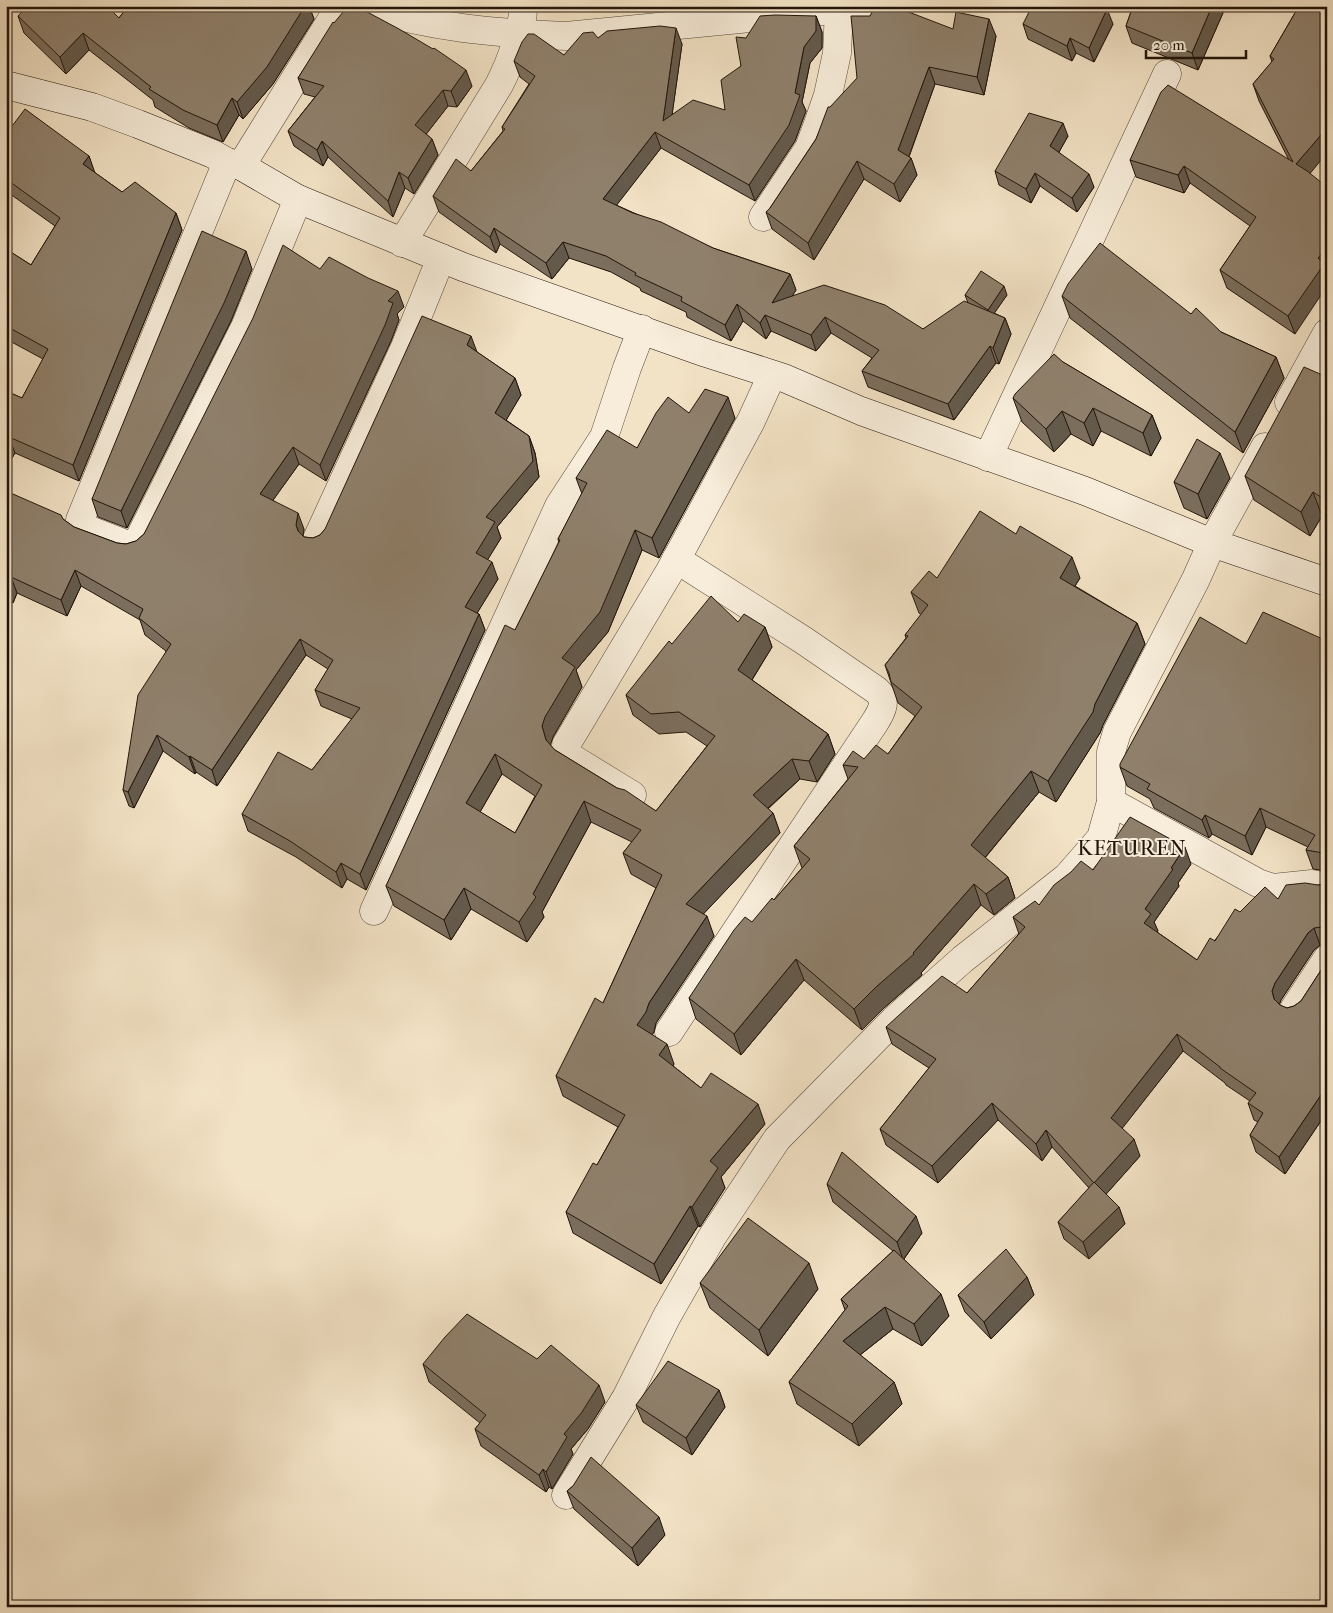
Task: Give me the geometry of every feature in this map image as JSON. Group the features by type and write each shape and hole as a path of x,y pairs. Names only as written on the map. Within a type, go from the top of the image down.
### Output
{"street":[{"path":"290,218 245,328 140,540 128,544 81,526 80,520 211,201 340,6"},
{"path":"364,6 394,16 453,28 522,17 566,36 874,6"},
{"path":"763,217 809,148 819,121 828,95 837,53 839,10"},
{"path":"402,243 499,84 506,70 522,17"},
{"path":"988,457 1167,74"},
{"path":"6,85 92,107 213,154 234,164 290,218 402,243 433,277"},
{"path":"317,539 405,347 433,277 463,267 634,348 861,411 1085,491 1205,559 1327,582"},
{"path":"566,1495 626,1398 667,1316 712,1237 777,1139 894,1020 963,959 1067,877 1101,838 1112,802 1111,752 1117,732 1205,559 1327,333"},
{"path":"374,911 559,506 604,437 634,348"},
{"path":"632,795 570,758 566,752 566,745 676,559 751,421 767,385"},
{"path":"669,1032 875,722 882,711 883,704 881,694 876,690 804,640 676,559"},
{"path":"1112,802 1258,883 1273,888 1312,884 1327,888"},
{"path":"1294,1009 1327,959"}],"building":[{"path":"27,6 107,6 119,18 128,6 305,6 267,67 237,102 232,98 217,125 183,110 149,89 151,87 83,33 60,57 18,16"},
{"path":"348,6 356,6 399,29 434,48 466,70 451,91 443,90 415,125 432,139 408,178 399,172 388,201 322,141 317,150 288,131 324,86 298,78 333,22"},
{"path":"875,6 893,6 953,29 956,12 989,19 977,77 929,67 898,150 911,158 894,184 857,161 808,243 766,212 816,139 828,107 857,78 851,16 870,16"},
{"path":"1032,6 1102,6 1107,9 1089,48 1070,38 1067,46 1023,24"},
{"path":"1133,6 1212,6 1192,53 1126,26"},
{"path":"1299,6 1327,6 1327,128 1296,164 1327,187 1327,248 1318,258 1324,264 1288,316 1220,270 1256,217 1184,166 1178,175 1130,160 1161,92 1168,85 1293,162 1253,84 1274,59 1270,56"},
{"path":"760,16 816,16 816,31 804,47 795,93 800,95 789,125 749,185 655,132 603,199 633,213 661,222 713,248 790,274 772,303 824,285 885,305 923,329 964,301 1005,318 993,348 990,346 948,404 862,371 879,350 825,317 811,335 765,315 760,323 737,304 725,325 681,301 682,297 635,275 636,273 606,256 563,242 546,263 494,228 490,237 433,196 456,159 471,171 505,129 502,127 535,76 514,61 522,42 528,34 534,34 564,55 583,33 593,32 598,38 607,31 660,26 676,28 663,121 693,100 725,110 721,80 741,66 736,37 746,38"},
{"path":"25,109 89,156 83,164 122,192 135,182 176,213 73,465 9,437 6,441 6,391 22,398 48,349 6,326 6,249 31,265 60,218 6,179 6,134"},
{"path":"1029,113 1063,123 1050,146 1089,174 1072,198 1035,173 1026,189 995,171"},
{"path":"202,231 246,251 224,303 121,511 92,499"},
{"path":"1100,243 1191,314 1196,308 1221,332 1276,357 1235,432 1062,296 1068,284"},
{"path":"283,245 320,269 329,257 368,278 398,291 388,301 393,303 385,325 320,465 293,447 260,494 298,513 296,525 298,531 304,537 313,538 320,535 325,529 422,316 471,336 467,345 515,378 495,413 529,436 533,461 486,517 495,522 476,553 492,562 465,607 479,614 360,874 341,863 336,872 290,841 242,814 278,752 312,770 360,708 315,690 333,660 300,639 212,770 157,735 128,792 123,790 138,695 171,644 139,618 143,609 75,570 61,600 11,577 6,587 6,491 61,515 63,519 74,527 117,543 126,544 136,541 144,534 253,318"},
{"path":"981,271 1004,286 988,310 965,295"},
{"path":"1054,354 1063,362 1152,415 1143,433 1093,408 1084,423 1062,411 1046,429 1013,398"},
{"path":"1304,367 1327,377 1327,501 1313,492 1301,512 1245,476"},
{"path":"705,389 728,397 652,538 635,530 600,612 562,658 575,667 545,717 542,726 546,740 555,750 617,788 625,790 656,811 715,736 679,712 651,714 626,695 669,641 672,644 711,596 738,622 744,614 765,627 738,670 828,734 809,761 792,759 753,795 773,813 686,904 707,916 649,1003 646,1012 637,1025 667,1044 659,1055 701,1088 711,1073 758,1104 710,1161 718,1168 692,1207 690,1206 654,1264 566,1212 593,1163 597,1165 625,1115 556,1076 595,998 603,1003 662,875 623,853 641,830 584,801 533,894 536,897 519,922 464,888 444,920 386,886 505,625 515,630 587,483 576,478 607,430 637,448 656,413 668,397 689,413","holes":["495,754 542,785 515,833 466,803"]},
{"path":"1197,439 1220,453 1198,494 1174,482"},
{"path":"980,511 1016,534 1020,526 1072,557 1060,578 1137,623 1095,704 1093,712 1048,781 1031,771 971,845 1008,877 986,894 974,884 914,954 854,1009 796,959 734,1034 689,998 734,930 745,917 752,922 772,898 774,900 810,859 794,846 858,767 843,765 853,751 864,759 876,745 888,754 922,707 891,682 885,665 908,636 905,635 928,605 911,592 929,571 937,578"},
{"path":"1263,612 1327,641 1327,855 1306,850 1315,835 1260,808 1245,836 1205,815 1202,820 1147,789 1150,784 1120,767 1200,617 1246,644"},
{"path":"1130,817 1185,847 1171,868 1173,869 1145,909 1151,914 1144,923 1197,960 1210,938 1215,941 1235,909 1240,912 1265,887 1278,899 1286,885 1305,883 1327,884 1327,928 1314,928 1308,933 1275,983 1272,991 1274,999 1280,1005 1287,1008 1294,1006 1301,1001 1327,961 1327,1094 1323,1092 1279,1157 1250,1135 1263,1113 1248,1103 1256,1093 1220,1068 1177,1034 1111,1118 1134,1139 1094,1183 1046,1130 1036,1144 992,1103 932,1166 880,1129 936,1059 886,1027 942,976 967,993 1025,927 1013,917 1035,901 1039,905 1054,885 1071,872 1081,861 1093,870"},
{"path":"842,1152 916,1216 897,1242 827,1184"},
{"path":"1094,1182 1119,1207 1083,1242 1058,1222"},
{"path":"748,1218 809,1263 759,1330 700,1283"},
{"path":"1006,1249 1027,1277 984,1322 958,1295"},
{"path":"894,1250 941,1294 914,1324 885,1307 843,1341 894,1382 852,1424 789,1382 848,1306 841,1299"},
{"path":"467,1314 537,1359 551,1345 599,1385 582,1412 564,1434 567,1437 546,1472 543,1469 539,1475 475,1429 486,1415 423,1364"},
{"path":"668,1361 719,1390 686,1438 636,1405"},
{"path":"591,1457 659,1517 632,1548 567,1491 573,1486"}],"district":[{"name":"KETUREN","path":"1132,848"}]}
